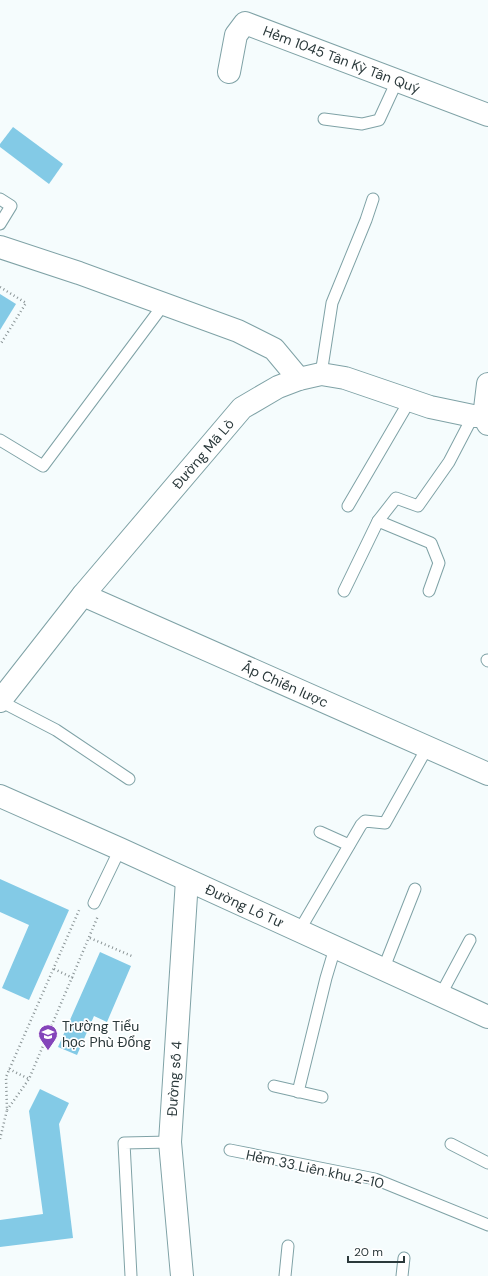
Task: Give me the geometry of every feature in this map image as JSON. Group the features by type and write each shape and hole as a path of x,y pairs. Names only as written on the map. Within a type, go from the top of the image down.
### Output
{"street":[{"name":"Hẻm 1045 Tân Kỳ Tân Quý","path":"229,72 236,35 245,23 488,115"},
{"path":"0,247 79,273 238,331 274,349 299,379"},
{"name":"Đường Mã Lò","path":"0,701 83,595 242,408 278,387 299,379 321,374 345,378 451,412 483,418"},
{"path":"483,418 488,384"},
{"name":"Ấp Chiến lược","path":"83,595 488,774"},
{"name":"Đường Lô Tư","path":"0,796 120,849 488,1017"},
{"name":"Đường số 4","path":"182,1276 170,1142 187,880"}],"lane":[{"path":"324,119 362,124 380,120 397,80"},
{"path":"321,374 332,303 366,220 372,198"},
{"path":"0,199 11,206 0,224"},
{"path":"0,440 43,466 164,304"},
{"path":"348,506 410,400"},
{"path":"344,591 378,521 396,498 418,506 449,462 483,418"},
{"path":"378,521 431,543 439,563 429,591"},
{"path":"0,701 56,730 129,779"},
{"path":"299,931 361,825 365,821 385,823 427,748"},
{"path":"320,832 349,845"},
{"path":"94,903 120,849"},
{"path":"383,970 415,889"},
{"path":"440,996 470,940"},
{"path":"298,1092 326,978 336,948"},
{"path":"274,1086 322,1097"},
{"path":"131,1276 124,1143 170,1142"},
{"path":"451,1144 488,1163"},
{"name":"Hẻm 33 Liên khu 2-10","path":"230,1150 375,1179 488,1225"},
{"path":"285,1276 288,1246"},
{"path":"402,1276 404,1258"}],"path":[{"path":"0,287 26,303 0,345"},
{"path":"0,1139 7,1110 6,1076 80,907"},
{"path":"7,1110 29,1079 99,918"},
{"path":"90,938 134,957"},
{"path":"54,968 73,978"},
{"path":"9,1069 29,1079"}],"building":[{"path":"13,127 63,164 49,184 0,147 0,144"},
{"path":"0,294 16,304 0,330"},
{"path":"0,879 69,910 29,1000 2,988 29,925 0,912"},
{"path":"100,952 131,966 107,1022 94,1016 77,1055 58,1047"},
{"path":"40,1089 69,1103 59,1124 73,1238 0,1247 0,1220 43,1214 29,1111"}],"place":[{"name":"Trường Tiểu học Phù Đổng","path":"48,1051"}]}
